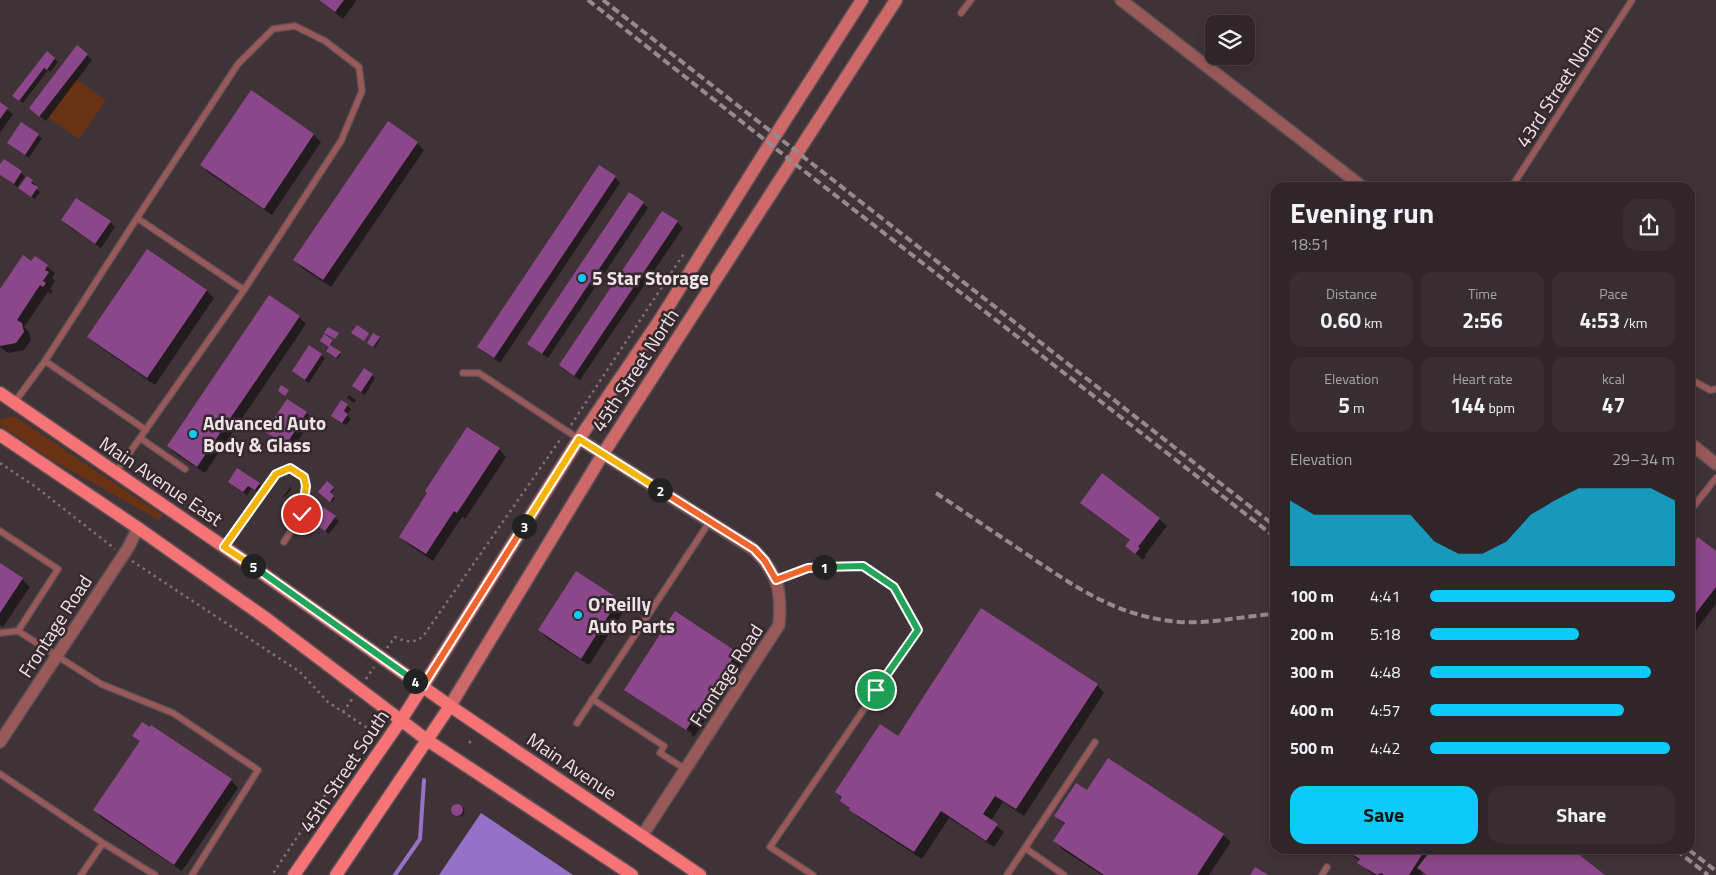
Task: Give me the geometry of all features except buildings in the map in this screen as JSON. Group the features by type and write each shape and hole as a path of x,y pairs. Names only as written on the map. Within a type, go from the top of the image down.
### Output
{"main road":[{"name":"45th Street North","path":"423,686 579,439 661,318 862,0"},
{"name":"45th Street North","path":"427,740 450,706 603,454 896,0"},
{"name":"Main Avenue East","path":"0,393 423,686"},
{"path":"0,408 14,403"},
{"path":"0,435 138,528 267,619 427,740 632,875"},
{"name":"Main Avenue","path":"423,686 700,875"},
{"name":"45th Street South","path":"294,875 423,686"},
{"path":"336,875 427,740"}],"street":[{"path":"1121,0 1356,182"},
{"name":"Frontage Road","path":"579,439 754,549 765,561 776,580 781,605 779,625 642,836"},
{"path":"1695,447 1716,464"},
{"name":"Frontage Road","path":"0,742 128,548 138,528"}],"lane":[{"path":"962,13 971,0"},
{"name":"43rd Street North","path":"1515,182 1632,0"},
{"path":"14,403 45,361 238,64 273,29 295,26 324,41 359,67 362,91 341,141 244,290 116,472"},
{"path":"137,218 244,290"},
{"path":"45,361 146,430"},
{"path":"463,373 479,373 579,439"},
{"path":"1695,382 1710,390 1716,389"},
{"path":"140,438 185,469"},
{"path":"224,547 276,474 290,468 304,477 306,486 302,514 284,542"},
{"path":"1695,505 1716,478"},
{"path":"577,723 710,521"},
{"path":"0,531 58,569 18,631"},
{"path":"776,580 808,568 863,566 894,587 918,630 770,847 812,875"},
{"path":"0,633 18,631 101,684 174,713 258,770 192,875"},
{"path":"592,699 664,746 660,753 685,769"},
{"path":"1008,875 1094,742"},
{"path":"0,774 154,875"},
{"path":"81,875 103,843"},
{"path":"1025,848 1064,875"},
{"path":"1322,875 1327,868"}],"path":[{"path":"391,642 395,637 408,642 421,638 424,635 558,443"},
{"path":"0,463 36,487 114,549"},
{"path":"134,563 300,672 328,702 369,729 272,875"},
{"path":"343,712 350,702"}],"shaded area":[{"path":"76,79 106,100 79,139 49,118"},
{"path":"14,416 162,515 159,520 47,457 0,425 0,420"},
{"path":"481,813 573,875 439,875"}],"waterway":[{"path":"395,875 420,839 424,780"}],"railway":[{"path":"588,0 799,167 1270,533"},
{"path":"603,0 1270,522"},
{"path":"936,493 1061,577 1116,607 1157,619 1180,622 1204,622 1270,615"},
{"path":"1681,854 1708,875"},
{"path":"1694,854 1716,871"}],"place":[{"name":"5 Star Storage","path":"582,278"},
{"name":"Advanced Auto Body & Glass","path":"193,434"},
{"name":"O'Reilly Auto Parts","path":"578,615"}],"route":[{"path":"302,514 306,486 304,477 290,468 276,474 224,547 423,686 579,439 754,549 765,561 776,580 808,568 863,566 894,587 918,630 876,690"}]}
